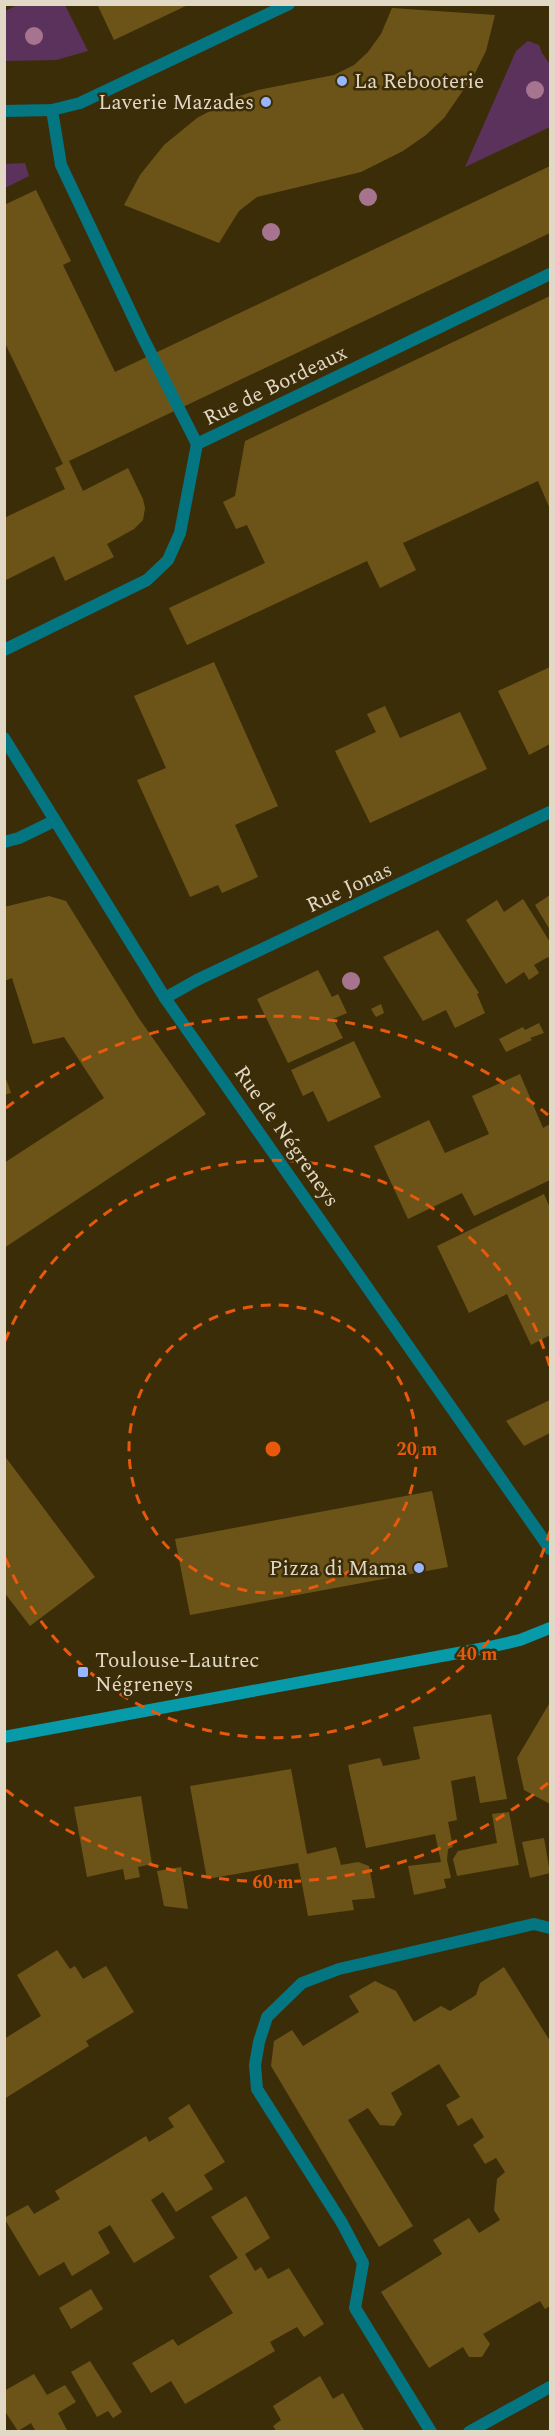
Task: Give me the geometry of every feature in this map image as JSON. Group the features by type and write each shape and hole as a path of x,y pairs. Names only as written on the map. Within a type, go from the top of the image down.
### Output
{"main road":[{"path":"4,1737 485,1648 520,1640 550,1628"}],"street":[{"path":"4,111 52,110 80,103 290,4"},
{"path":"52,110 61,165 143,338 197,444"},
{"name":"Rue de Bordeaux","path":"4,650 147,580 168,560 180,534 197,444 550,274"},
{"name":"Rue de Négreneys","path":"4,738 165,998 550,1549"},
{"name":"Rue Jonas","path":"165,998 197,980 550,812"},
{"path":"4,842 19,838 54,821"},
{"path":"431,2432 355,2308 363,2263 342,2223 257,2089 255,2065 259,2042 267,2017 302,1983 311,1979 339,1969 534,1924 550,1928"},
{"path":"469,2432 550,2387"}],"shaded area":[{"path":"17,5 65,5 88,51 56,60 5,61 5,11"},
{"path":"528,41 539,45 550,64 550,127 465,167 516,51"},
{"path":"25,163 29,176 5,188 5,164"}],"building":[{"path":"97,4 190,4 114,40"},
{"path":"392,8 495,15 486,51 475,73 444,118 426,135 403,151 361,172 257,197 239,211 219,243 124,205 140,175 164,145 197,118 236,97 258,90 334,75 354,65 368,52 381,34"},
{"path":"550,166 550,233 69,461 83,491 128,468 143,499 145,508 143,520 134,529 107,544 114,557 65,581 54,556 4,581 4,518 65,489 55,468 63,464 4,341 4,205 36,190 71,261 63,265 115,372"},
{"path":"550,296 550,509 538,481 403,543 416,570 380,588 367,561 187,645 169,608 265,563 247,525 236,529 223,502 235,496 245,441"},
{"path":"214,662 278,806 235,825 258,877 222,893 218,885 190,897 137,780 166,768 134,696"},
{"path":"550,667 550,744 529,755 498,691"},
{"path":"385,706 400,738 460,712 487,769 370,823 335,751 376,732 367,714"},
{"path":"550,895 550,930 535,905"},
{"path":"49,896 66,901 138,1017 206,1114 4,1248 4,1163 104,1098 64,1037 33,1044 12,978 4,981 4,907"},
{"path":"523,899 550,942 550,960 548,957 534,965 539,973 529,980 524,972 506,984 466,920 497,900 504,912"},
{"path":"438,930 479,993 477,994 485,1013 455,1028 446,1010 423,1021 383,957"},
{"path":"318,970 332,997 338,994 347,1013 333,1019 343,1038 288,1063 257,999"},
{"path":"381,1004 384,1013 376,1017 371,1009"},
{"path":"539,1023 544,1033 506,1052 499,1039 523,1027 525,1030"},
{"path":"354,1041 381,1097 328,1122 313,1091 303,1096 291,1070"},
{"path":"4,1073 11,1093 4,1095"},
{"path":"520,1074 543,1128 550,1124 550,1180 474,1216 462,1193 408,1219 374,1146 429,1120 445,1153 489,1134 472,1096"},
{"path":"544,1194 550,1208 550,1335 531,1345 507,1294 469,1313 437,1246"},
{"path":"550,1400 550,1433 524,1446 506,1421"},
{"path":"4,1455 95,1577 30,1626 4,1592"},
{"path":"432,1491 448,1567 190,1615 175,1539"},
{"path":"549,1704 550,1804 524,1790 517,1758"},
{"path":"491,1714 507,1799 480,1803 475,1776 451,1781 457,1820 448,1822 453,1847 448,1849 447,1860 451,1878 444,1879 446,1888 414,1895 408,1866 441,1862 435,1834 366,1848 348,1765 380,1758 383,1766 420,1759 413,1727"},
{"path":"291,1769 307,1854 336,1847 341,1865 358,1862 369,1866 375,1898 352,1900 354,1910 308,1916 298,1863 207,1879 190,1786"},
{"path":"141,1796 152,1864 138,1867 140,1877 125,1880 123,1869 87,1877 74,1807"},
{"path":"509,1812 519,1865 457,1876 453,1859 458,1851 497,1843 492,1814"},
{"path":"544,1838 550,1873 530,1878 522,1842"},
{"path":"181,1867 188,1909 164,1906 157,1871"},
{"path":"57,1950 70,1969 75,1966 83,1979 106,1966 134,2012 86,2041 89,2046 4,2099 4,2039 41,2016 17,1975"},
{"path":"504,1967 550,2041 550,2306 545,2309 540,2301 483,2334 490,2344 482,2357 469,2357 463,2347 429,2368 381,2292 442,2254 433,2240 469,2218 479,2233 500,2220 494,2210 497,2179 505,2172 496,2158 485,2164 473,2145 484,2137 472,2118 458,2126 446,2105 460,2097 439,2064 391,2093 402,2114 394,2126 380,2125 368,2108 348,2120 413,2226 379,2247 271,2066 274,2041 292,2030 303,2046 359,2012 349,1996 375,1981 396,1991 414,2022 441,2006 450,2011 476,1995 480,1983"},
{"path":"189,2104 225,2162 204,2175 213,2189 176,2212 163,2192 151,2200 175,2238 134,2263 110,2225 98,2232 110,2253 72,2276 64,2262 39,2276 4,2218 28,2205 34,2214 60,2199 55,2191 146,2136 149,2142 174,2127 168,2118"},
{"path":"246,2196 270,2238 245,2254 255,2271 261,2267 268,2279 289,2268 324,2324 304,2337 297,2327 270,2342 275,2351 185,2404 171,2381 151,2393 132,2363 173,2339 178,2346 233,2313 209,2276 238,2258 211,2217"},
{"path":"91,2289 103,2309 71,2329 59,2308"},
{"path":"90,2361 122,2412 113,2418 108,2411 97,2417 71,2372"},
{"path":"34,2374 47,2395 65,2385 76,2402 58,2413 68,2432 36,2432 31,2423 18,2431 4,2410 4,2391"},
{"path":"320,2376 333,2399 343,2393 365,2432 277,2432 273,2426 281,2420 273,2406"}],"place":[{"name":"La Rebooterie","path":"342,81"},
{"name":"Laverie Mazades","path":"266,102"},
{"name":"Pizza di Mama","path":"419,1568"},
{"name":"Toulouse-Lautrec Négreneys","path":"83,1672"}]}
